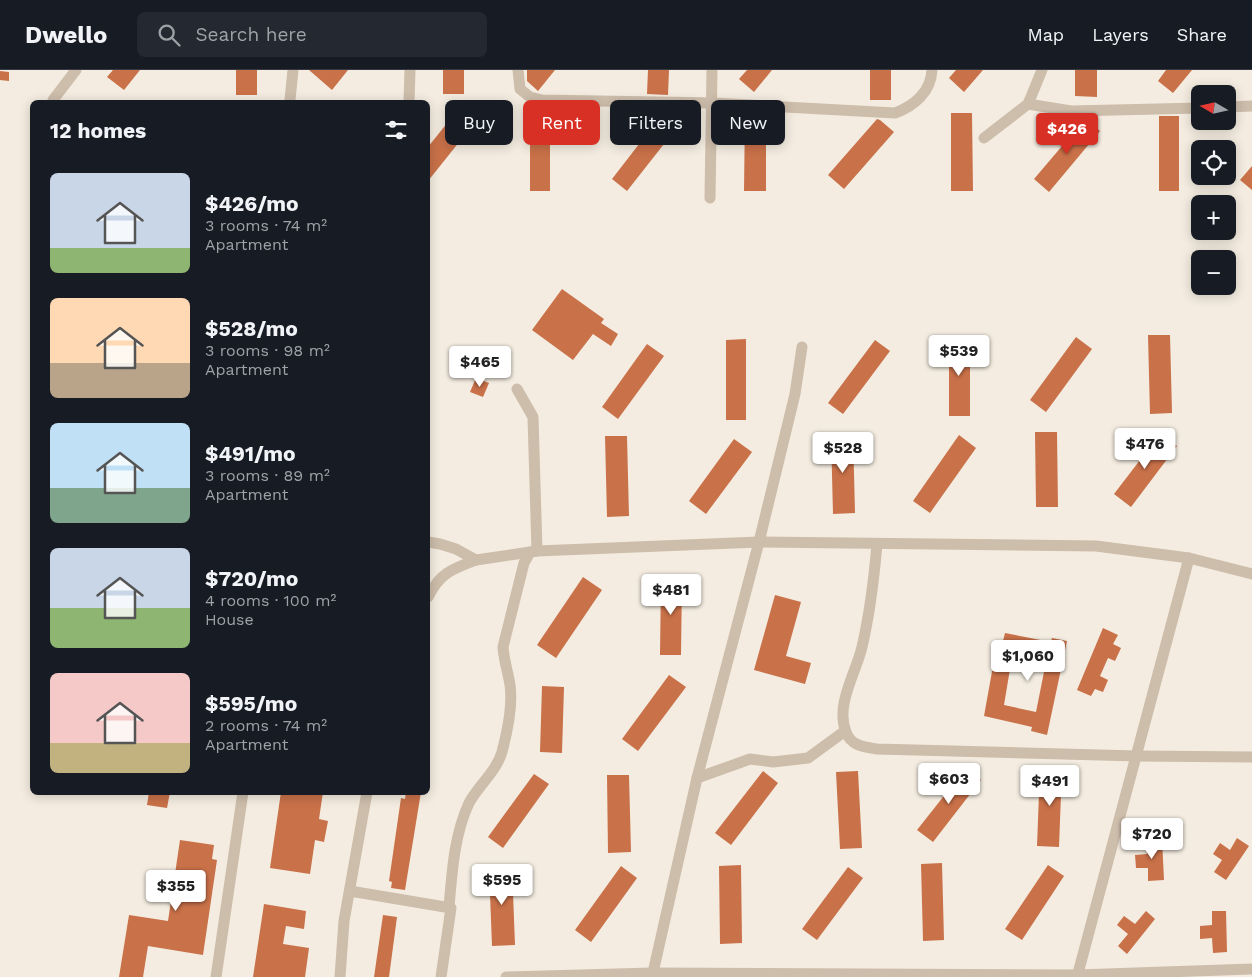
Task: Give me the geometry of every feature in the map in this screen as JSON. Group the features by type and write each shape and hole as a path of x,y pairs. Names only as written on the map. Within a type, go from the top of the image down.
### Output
{"street":[{"path":"53,100 76,70"},
{"path":"290,100 293,70"},
{"path":"409,100 410,70"},
{"path":"518,70 520,89 530,97 542,100 711,103"},
{"path":"712,70 714,100"},
{"path":"785,107 895,113 909,108 924,94 932,70"},
{"path":"984,138 1028,104 1042,70"},
{"path":"1028,104 1071,111 1191,108"},
{"path":"1236,107 1252,106"},
{"path":"710,198 712,145"},
{"path":"652,975 697,778 759,542 795,394 802,347"},
{"path":"441,977 452,914 449,907 453,863 462,821 470,802 501,754 510,699 503,647 524,563 533,551 532,417 517,389"},
{"path":"430,542 456,550 476,560"},
{"path":"430,593 438,579 453,569 476,560 533,551 759,542 1096,546 1189,558 1252,574"},
{"path":"878,544 862,647 845,699 845,731 851,741 860,746 877,749 1252,757"},
{"path":"1077,976 1189,558"},
{"path":"697,778 750,758 773,762 808,758 845,731"},
{"path":"216,977 243,795"},
{"path":"340,977 344,921 366,795"},
{"path":"350,891 449,907"},
{"path":"506,977 652,975 1077,976 1252,969"}],"building":[{"path":"113,70 140,70 124,90 107,77"},
{"path":"236,70 257,70 257,95 236,95"},
{"path":"309,70 348,70 332,90"},
{"path":"443,70 464,70 464,94 443,94"},
{"path":"527,70 555,70 538,91 527,81"},
{"path":"648,70 669,70 668,95 647,94"},
{"path":"747,70 772,70 754,92 739,79"},
{"path":"870,70 891,70 891,100 870,100"},
{"path":"956,70 983,70 964,92 949,78"},
{"path":"1075,70 1097,70 1097,97 1075,96"},
{"path":"1166,70 1192,70 1173,93 1158,81"},
{"path":"0,71 9,72 9,81 0,80"},
{"path":"951,113 972,113 973,191 951,191"},
{"path":"1159,116 1179,116 1179,191 1159,191"},
{"path":"877,119 894,132 844,189 828,175"},
{"path":"1085,119 1100,131 1049,192 1034,179"},
{"path":"445,126 445,145 457,145 430,178 430,144"},
{"path":"530,145 550,145 550,191 530,191"},
{"path":"638,145 663,145 627,191 612,179"},
{"path":"745,145 766,145 766,191 744,191"},
{"path":"1252,166 1252,190 1240,180"},
{"path":"562,289 604,319 601,323 618,334 611,346 593,334 573,360 532,330"},
{"path":"1148,335 1170,335 1172,413 1150,414"},
{"path":"1076,337 1092,349 1046,412 1030,400"},
{"path":"949,338 970,338 970,416 949,416"},
{"path":"746,339 746,420 726,420 726,340"},
{"path":"875,340 890,351 843,414 828,403"},
{"path":"647,344 664,356 618,419 602,407"},
{"path":"476,378 489,383 483,397 470,392"},
{"path":"1035,432 1057,432 1058,507 1036,507"},
{"path":"853,434 855,513 833,514 831,435"},
{"path":"1160,434 1177,446 1131,507 1114,494"},
{"path":"959,435 976,448 930,513 913,501"},
{"path":"605,436 627,436 629,516 607,517"},
{"path":"734,439 752,452 706,514 689,501"},
{"path":"583,577 602,590 556,658 537,645"},
{"path":"661,577 682,577 681,655 660,655"},
{"path":"775,595 801,602 786,656 811,663 805,684 754,670"},
{"path":"1103,628 1118,635 1113,644 1121,648 1115,661 1108,658 1100,676 1108,680 1103,692 1095,689 1091,696 1077,690"},
{"path":"1005,633 1051,642 1052,638 1067,641 1047,735 1031,731 1032,727 984,716 993,666 1010,669 1004,705 1036,712 1045,667 1007,657 1009,647 1002,645"},
{"path":"669,675 686,687 638,751 622,739"},
{"path":"542,686 564,687 562,753 540,752"},
{"path":"1040,767 1062,768 1059,847 1037,846"},
{"path":"966,768 981,780 933,842 917,830"},
{"path":"763,771 778,783 731,845 715,833"},
{"path":"858,771 862,848 840,849 836,772"},
{"path":"534,774 549,784 503,848 488,837"},
{"path":"607,775 629,775 631,852 608,853"},
{"path":"149,795 169,795 167,808 147,805"},
{"path":"281,795 323,795 319,819 328,821 324,842 315,840 310,874 270,868"},
{"path":"406,795 421,795 405,890 391,888 392,882 389,881 401,798 405,799"},
{"path":"1237,838 1249,846 1226,880 1214,872 1222,860 1213,854 1220,843 1230,850"},
{"path":"1162,839 1164,880 1148,881 1148,868 1136,868 1135,855 1147,854 1146,840"},
{"path":"180,840 214,845 212,859 217,860 203,955 148,946 143,977 119,977 129,915 168,921"},
{"path":"942,863 944,940 923,941 921,864"},
{"path":"741,865 742,943 720,944 719,866"},
{"path":"1048,865 1064,876 1022,940 1005,929"},
{"path":"621,866 637,878 591,942 575,930"},
{"path":"512,867 515,945 492,946 489,868"},
{"path":"848,867 863,878 817,940 802,929"},
{"path":"264,904 306,911 304,929 286,926 283,944 309,948 305,977 253,977"},
{"path":"1146,911 1155,919 1127,954 1118,946 1128,934 1117,925 1124,916 1135,924"},
{"path":"1212,911 1226,911 1227,952 1213,953 1212,938 1200,939 1200,926 1212,925"},
{"path":"383,915 397,917 389,977 374,977"}]}
